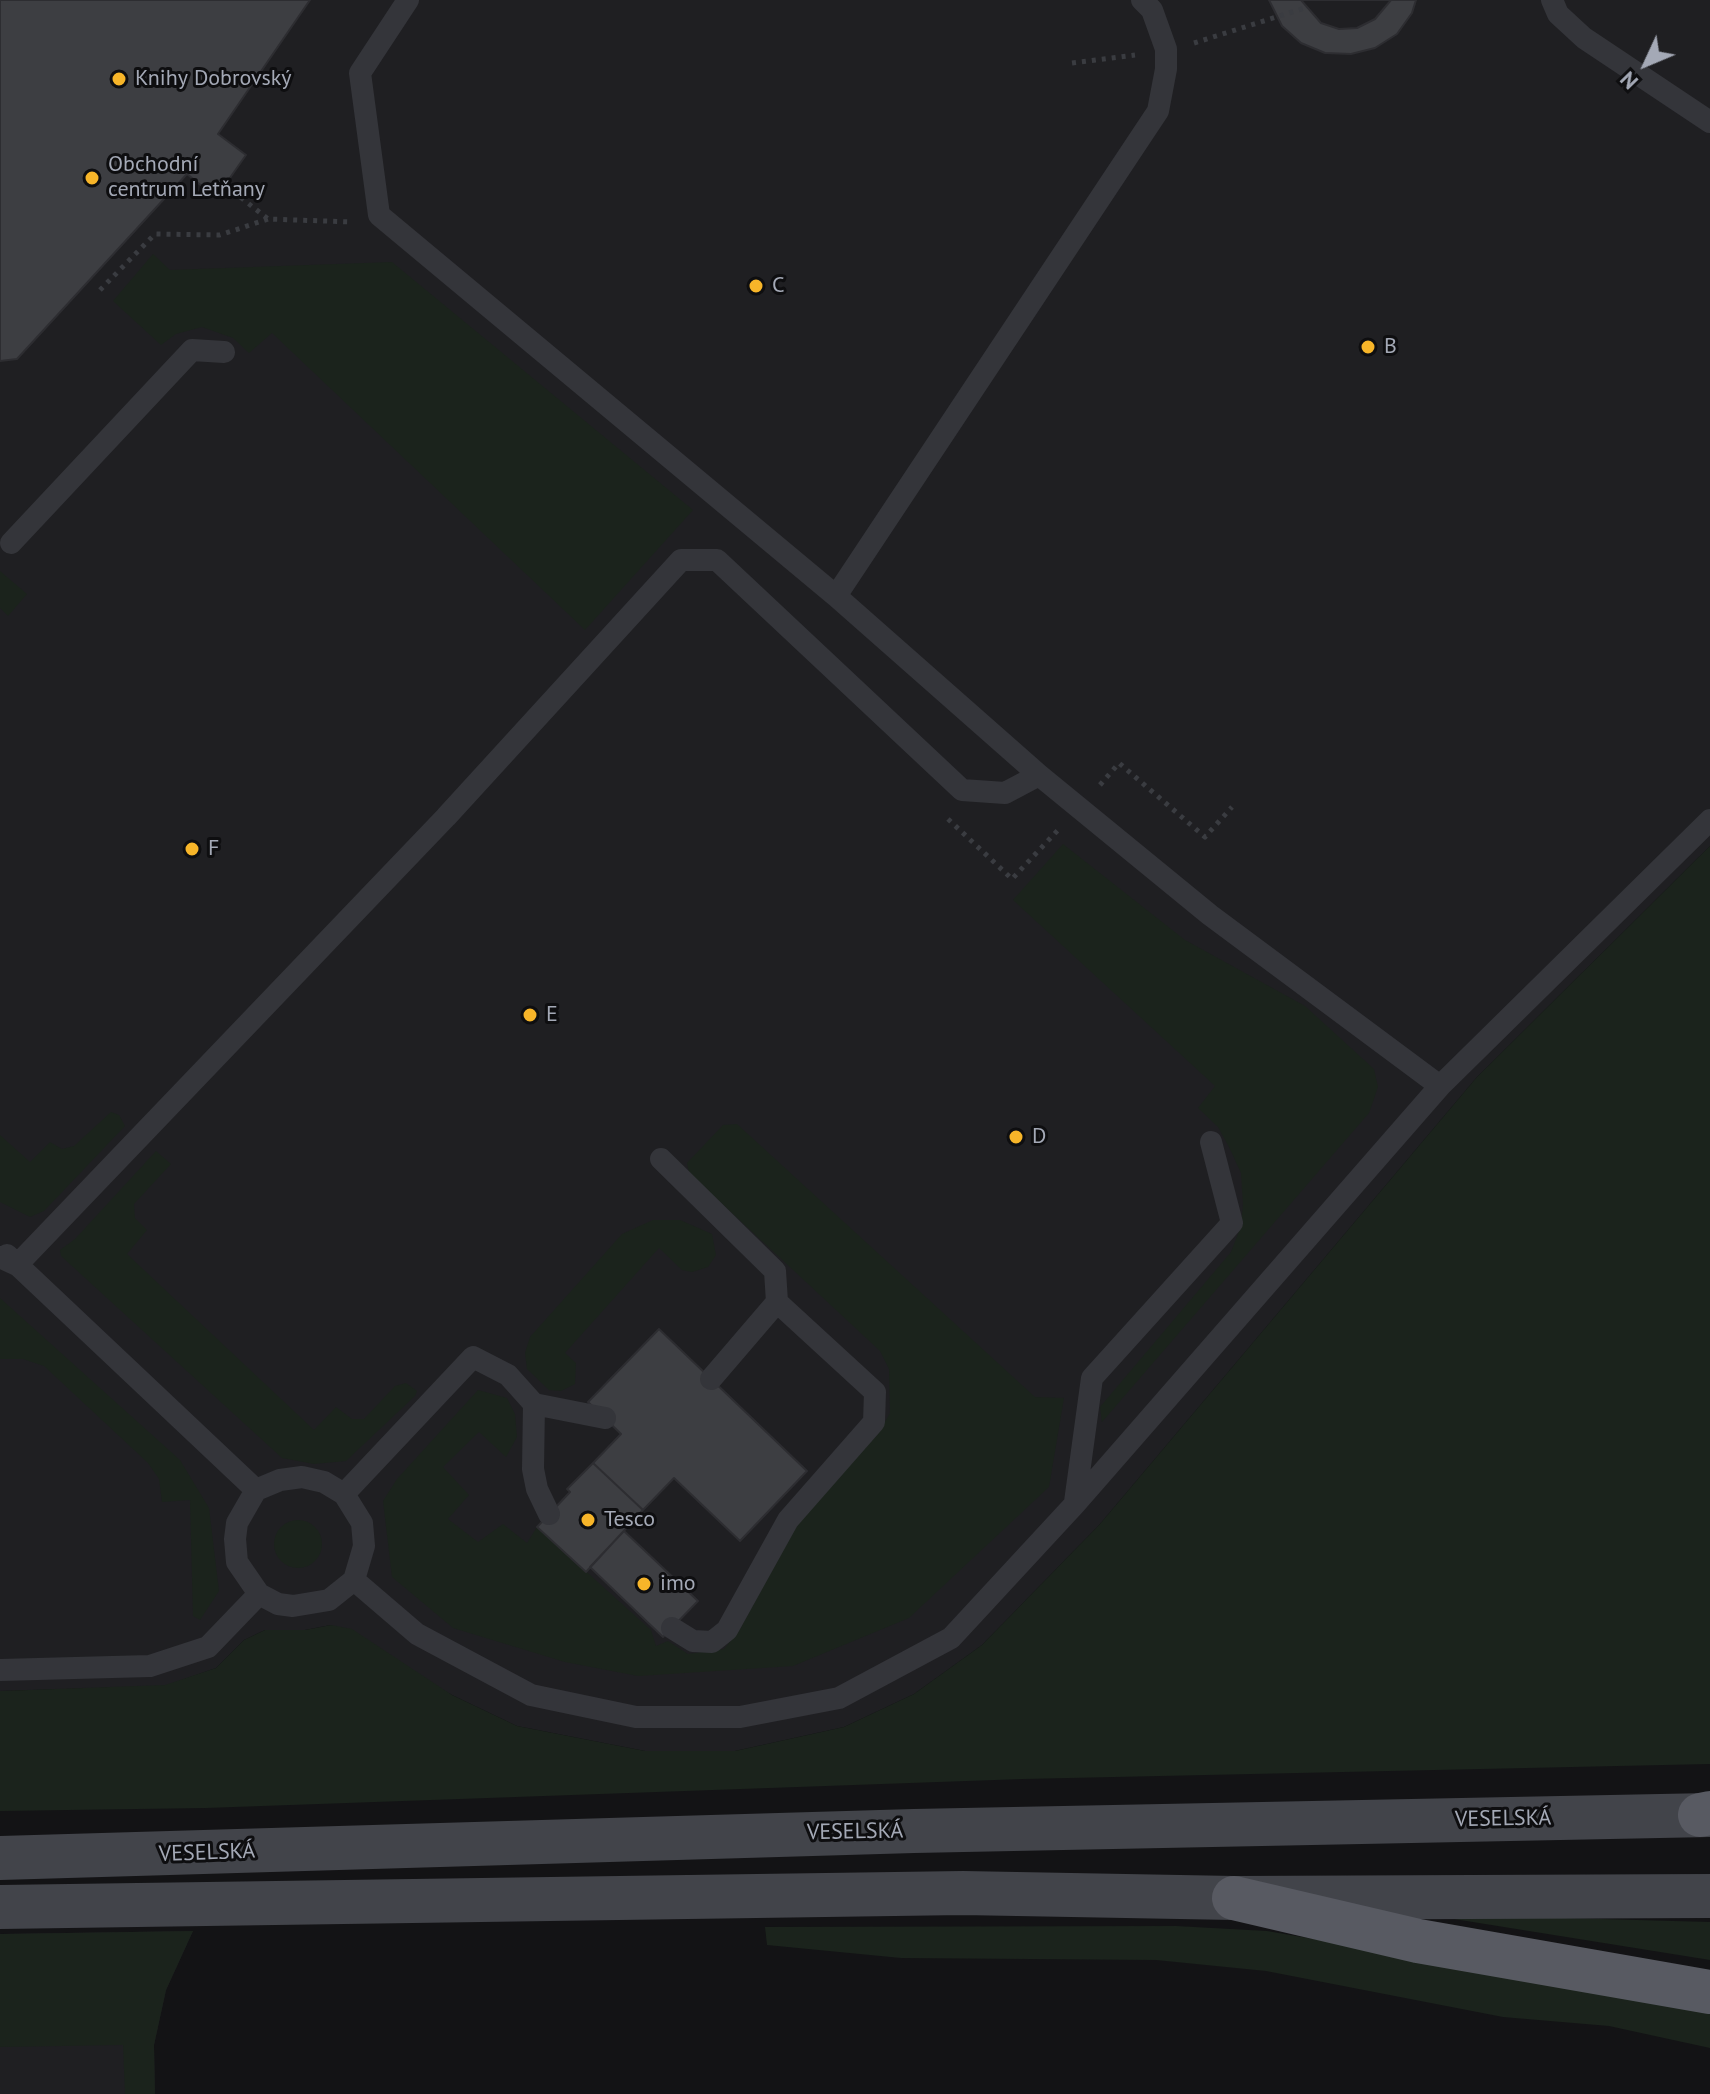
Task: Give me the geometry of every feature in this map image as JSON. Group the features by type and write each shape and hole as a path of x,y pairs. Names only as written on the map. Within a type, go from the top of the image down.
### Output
{"highway":[{"path":"1234,1898 1418,1941 1710,1992"}],"main road":[{"name":"VESELSKÁ","path":"0,1858 914,1831 1707,1814"},
{"path":"0,1907 963,1893 1234,1898 1710,1896"}],"lane":[{"path":"408,0 360,73 379,215 836,596 1039,775 1210,915 1440,1086"},
{"path":"836,596 1158,111 1166,69 1166,49 1152,10 1142,0"},
{"path":"1552,0 1558,14 1584,38 1710,122"},
{"path":"11,543 192,350 224,352"},
{"path":"9,1261 177,1101 446,817 681,560 717,560 962,790 1005,793 1039,775"},
{"path":"354,1580 417,1634 531,1695 636,1717 740,1717 839,1698 951,1638 1075,1504 1440,1086 1710,820"},
{"path":"1075,1504 1092,1378 1232,1223 1211,1142"},
{"path":"661,1159 775,1271 777,1302 875,1392 874,1422 788,1520 727,1630 712,1642 693,1641 672,1628"},
{"path":"0,1248 9,1261 256,1490"},
{"path":"711,1379 777,1302"},
{"path":"344,1494 473,1357 508,1375 534,1404 605,1418"},
{"path":"534,1404 533,1469 537,1489 549,1514"},
{"path":"302,1477 324,1482 344,1494 362,1523 364,1546 354,1580 329,1600 308,1606 278,1604 259,1594 237,1562 235,1539 237,1523 256,1490 280,1480 302,1477"},
{"path":"0,1670 150,1666 208,1647 259,1594"}],"path":[{"path":"1193,44 1305,8"},
{"path":"1072,63 1135,55"},
{"path":"225,185 268,219"},
{"path":"100,290 155,234 220,235 268,219 359,222 379,215"}],"shaded area":[{"path":"0,0 1710,0 1710,846 1477,1077 1100,1524 982,1645 914,1694 844,1727 735,1751 645,1751 517,1726 452,1695 331,1625 305,1630 265,1630 244,1640 216,1668 165,1686 0,1691"},
{"path":"153,254 170,270 392,262 693,510 585,630 272,333 249,353 233,338 202,327 176,334 161,345 113,301"},
{"path":"0,571 27,594 8,616 0,608"},
{"path":"1063,844 1185,940 1305,1006 1374,1069 1378,1087 1369,1113 1102,1422 1100,1407 1231,1252 1241,1226 1241,1173 1218,1127 1198,1108 1215,1086 1013,900"},
{"path":"1710,846 1710,1764 1023,1779 206,1808 0,1811 0,1691 165,1685 216,1668 244,1640 265,1630 305,1630 331,1625 352,1629 452,1695 517,1726 645,1751 735,1751 844,1727 914,1694 982,1645 1100,1524 1477,1077"},
{"path":"111,1112 119,1115 125,1126 44,1211 30,1217 0,1202 0,1135 30,1162 50,1142 62,1149 74,1146"},
{"path":"737,1124 1035,1397 1064,1398 1049,1487 909,1618 793,1666 638,1676 565,1662 453,1628 392,1577 383,1501 397,1479 478,1390 507,1398 515,1414 517,1437 506,1457 479,1432 443,1467 469,1495 448,1519 478,1542 503,1524 527,1543 537,1527 651,1630 656,1646 668,1641 688,1654 724,1649 739,1631 800,1519 878,1434 890,1413 889,1369 880,1351 689,1173 687,1163 723,1125"},
{"path":"156,1151 171,1164 134,1204 135,1218 147,1230 127,1254 314,1430 336,1407 352,1419 364,1419 395,1386 406,1383 417,1391 346,1461 314,1464 282,1458 61,1256 60,1250 75,1239"},
{"path":"653,1220 680,1220 712,1234 716,1255 708,1267 692,1272 682,1270 659,1248 565,1353 576,1363 575,1384 561,1391 549,1390 527,1369 525,1353 530,1337 622,1234"},
{"path":"0,1298 180,1460 209,1508 219,1591 200,1620 193,1616 190,1500 162,1502 159,1479 148,1463 44,1366 23,1359 0,1359"},
{"path":"298,1520 307,1521 315,1527 321,1535 321,1553 315,1561 307,1567 298,1568 289,1567 281,1561 275,1553 274,1544 275,1535 281,1527 289,1521"},
{"path":"1493,1916 1710,1922 1710,1960 1454,1919"},
{"path":"1176,1926 1267,1931 1710,2007 1710,2048 1609,2026 1503,2017 1266,1971 1156,1960 901,1958 767,1945 765,1927"},
{"path":"193,1931 166,1990 154,2045 155,2094 0,2094 0,1934"},
{"path":"193,1931 166,1990 154,2045 155,2094 125,2094 123,2045 0,2047 0,1934"}],"building":[{"name":"Obchodní centrum Letňany","path":"0,0 310,0 218,134 246,155 225,185 214,196 187,174 17,359 0,361"},
{"path":"1269,0 1416,0 1412,13 1397,34 1375,48 1351,54 1325,53 1301,43 1282,26"},
{"path":"1301,0 1391,0 1375,19 1357,28 1339,29 1321,23"},
{"path":"659,1329 807,1471 740,1541 674,1478 643,1510 593,1463 621,1434 588,1402"},
{"name":"Tesco","path":"593,1463 643,1510 586,1572 537,1527 570,1492 567,1489"},
{"name":"imo","path":"624,1531 698,1601 663,1637 590,1567"}],"place":[{"name":"Knihy Dobrovský","path":"119,79"},
{"name":"Obchodní centrum Letňany","path":"92,178"},
{"name":"C","path":"756,286"},
{"name":"B","path":"1368,347"},
{"name":"F","path":"192,849"},
{"name":"E","path":"530,1015"},
{"name":"D","path":"1016,1137"},
{"name":"Tesco","path":"588,1520"},
{"name":"imo","path":"644,1584"}]}
